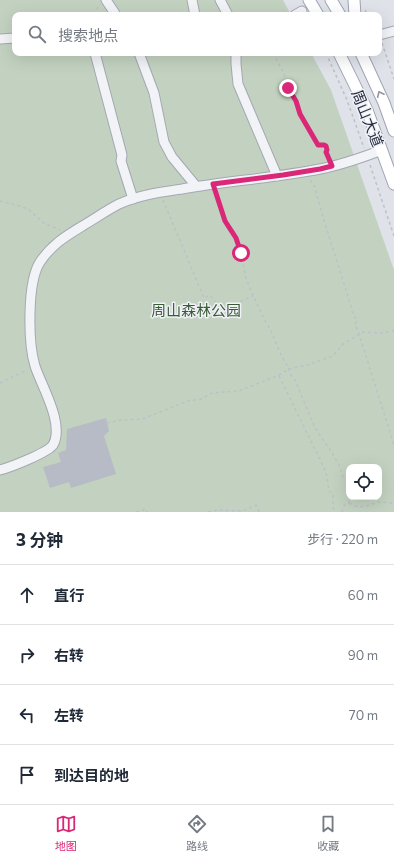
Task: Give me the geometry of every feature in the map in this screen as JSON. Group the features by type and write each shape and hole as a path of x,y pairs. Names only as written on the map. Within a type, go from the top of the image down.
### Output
{"main road":[{"path":"309,0 316,12"},
{"path":"331,0 338,12"},
{"path":"354,0 355,12"},
{"name":"周山大道","path":"340,56 367,110 394,184"},
{"name":"周山大道","path":"362,56 384,102 394,131"}],"lane":[{"path":"106,0 114,12"},
{"path":"192,0 195,12"},
{"path":"220,0 226,12"},
{"path":"382,34 394,31"},
{"path":"0,39 12,38"},
{"path":"96,56 122,156 121,161 133,199"},
{"path":"140,56 154,93 164,142 172,157 196,186"},
{"path":"236,56 238,84 278,176"},
{"path":"0,470 35,456 52,446 56,435 55,417 31,350 31,295 33,280 38,265 48,251 65,237 119,204 133,199 196,186 310,171 346,163 382,150"}],"path":[{"path":"95,12 100,0"},
{"path":"382,44 394,79"},
{"path":"275,56 284,74 288,88 296,101 300,114 318,145 326,146 326,152 332,166"},
{"path":"327,56 348,100 394,236"},
{"path":"310,171 311,182 315,187 353,314 357,321 355,324 360,334 394,445"},
{"path":"213,184 225,221 236,238 241,253 246,278 253,296 289,369 315,428 331,451 339,465 343,477 346,480"},
{"path":"160,193 204,298 210,295 216,303 224,308 253,296"},
{"path":"0,201 29,210 44,223 58,229 65,237"},
{"path":"107,423 120,420 142,419 188,401 201,399 212,393 239,391 279,375 289,369 307,365 333,356 344,343 364,332 381,333 394,331"},
{"path":"0,384 25,370 36,367"},
{"path":"279,375 326,472 329,491 333,494 333,507 335,512"},
{"path":"342,512 345,504 349,503 350,500"},
{"path":"349,503 358,507 367,506 378,502 394,503"},
{"path":"208,512 218,510 243,511 256,505 259,512"},
{"path":"136,512 146,509 147,512"}],"green space":[{"name":"周山森林公园","path":"0,0 283,0 289,12 12,12 12,56 313,56 331,90 394,270 394,512 0,512"}],"building":[{"path":"106,418 109,431 104,436 116,474 71,488 69,482 50,488 43,467 61,462 58,453 66,450 67,429"}],"route":[{"path":"241,253 236,238 225,221 213,184 283,175 332,166 326,152 326,146 318,145 314,140 300,114 296,101 288,88"}]}
